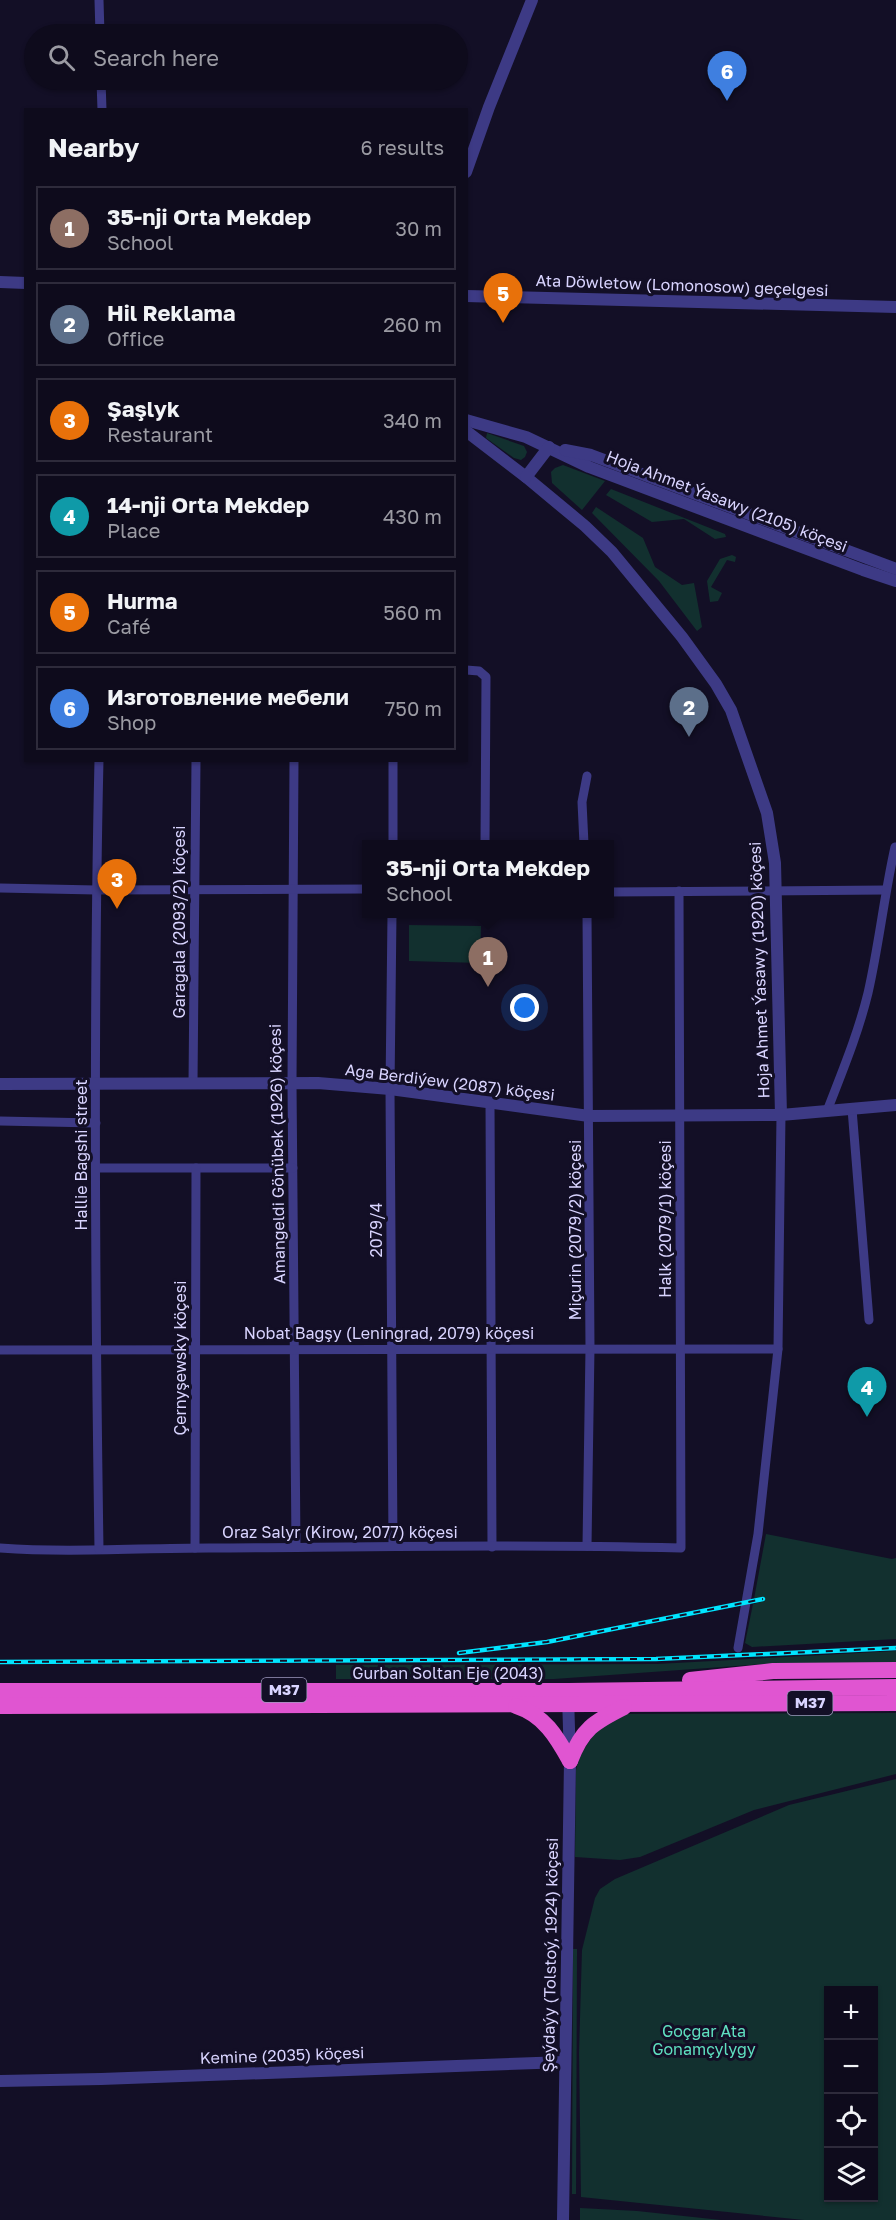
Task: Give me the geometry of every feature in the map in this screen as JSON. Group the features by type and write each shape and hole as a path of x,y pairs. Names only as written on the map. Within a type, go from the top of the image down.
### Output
{"highway":[{"path":"598,1690 773,1671 896,1670"},
{"name":"Gurban Soltan Eje (2043)","path":"0,1706 511,1704 568,1698 598,1690 896,1687"},
{"name":"Gurban Soltan Eje (2043)","path":"0,1691 568,1698 630,1704 896,1703"},
{"path":"511,1704 528,1711 549,1727 570,1761"},
{"name":"Gurban Soltan Eje (2043)","path":"570,1761 577,1742 589,1728 603,1717 630,1704"}],"street":[{"path":"99,0 100,24"},
{"path":"468,166 532,0"},
{"path":"101,90 102,108"},
{"path":"0,282 24,283"},
{"name":"Ata Döwletow (Lomonosow) geçelgesi","path":"468,296 896,308"},
{"name":"Hoja Ahmet Ýasawy (2105) köçesi","path":"468,421 518,434 589,467 896,581"},
{"path":"468,433 526,477 549,447"},
{"name":"Hoja Ahmet Ýasawy (2105) köçesi","path":"549,447 591,455 896,569"},
{"name":"Hoja Ahmet Ýasawy (1920) köçesi","path":"526,477 585,526 612,552 663,613 725,698 741,734 767,813 775,862 780,1115"},
{"path":"470,670 483,673 486,677 485,840"},
{"name":"Hallie Bagshi street","path":"99,762 95,1083 99,1549"},
{"name":"Garagala (2093/2) köçesi","path":"193,1083 196,762"},
{"name":"Amangeldi Gönübek (1926) köçesi","path":"294,762 292,1083 296,1547"},
{"path":"393,762 393,840"},
{"path":"584,840 581,810 587,776"},
{"path":"827,1111 864,1010 895,847"},
{"path":"0,888 362,889"},
{"path":"614,892 886,890"},
{"name":"Halk (2079/1) köçesi","path":"679,891 681,1548"},
{"name":"2079/4","path":"392,918 390,1089 393,1546"},
{"name":"Miçurin (2079/2) köçesi","path":"587,918 590,1348 587,1546"},
{"name":"Aga Berdiýew (2087) köçesi","path":"0,1084 292,1083 390,1089 590,1116 780,1115 896,1105"},
{"path":"490,1102 492,1547"},
{"path":"852,1109 869,1320"},
{"path":"738,1648 758,1534 778,1349 780,1115"},
{"path":"0,1121 96,1124"},
{"path":"96,1168 293,1168"},
{"name":"Çernyşewsky köçesi","path":"195,1548 196,1168"},
{"name":"Nobat Bagşy (Leningrad, 2079) köçesi","path":"0,1350 96,1348 778,1349"},
{"name":"Oraz Salyr (Kirow, 2077) köçesi","path":"0,1548 41,1551 393,1546 681,1548"},
{"name":"Şeýdaýy (Tolstoý, 1924) köçesi","path":"563,2220 570,1761 568,1698"},
{"name":"Kemine (2035) köçesi","path":"0,2081 564,2062"}],"green space":[{"path":"487,433 524,446 527,452 525,457 521,460 514,458 486,438"},
{"path":"563,465 605,481 582,510 552,483 551,472"},
{"path":"611,489 725,534 726,537 715,539 684,519 652,522 606,495"},
{"path":"596,507 643,538 655,567 682,585 694,583 702,627 697,631 659,581 592,513"},
{"path":"732,555 736,557 735,562 727,560 711,587 722,593 718,601 710,602 707,581 720,559"},
{"path":"409,925 481,926 480,963 409,961"},
{"path":"766,1534 896,1558 896,1639 752,1647 745,1643 753,1604 765,1601 764,1597 754,1599"},
{"path":"896,1651 896,1663 764,1664 554,1679 336,1679 336,1665 657,1664"},
{"path":"896,1713 896,1774 754,1810 640,1857 620,1860 575,1857 576,1770 579,1757 598,1728 623,1714"},
{"name":"Goçgar Ata Gonamçylygy","path":"896,1779 896,2220 804,2220 581,2197 579,2053 582,1950 595,1898 600,1889 615,1879 789,1805"},
{"path":"573,1949 577,1949 576,2194 572,2194"},
{"path":"580,2208 637,2211 721,2220 580,2220"}],"railway":[{"path":"459,1653 547,1642 763,1599"},
{"path":"0,1662 656,1659 896,1648"}],"place":[{"name":"Изготовление мебели","path":"727,101"},
{"name":"Hurma","path":"503,323"},
{"name":"Hil Reklama","path":"689,737"},
{"name":"Şaşlyk","path":"117,909"},
{"name":"35-nji Orta Mekdep","path":"488,987"},
{"name":"14-nji Orta Mekdep","path":"867,1417"}]}
